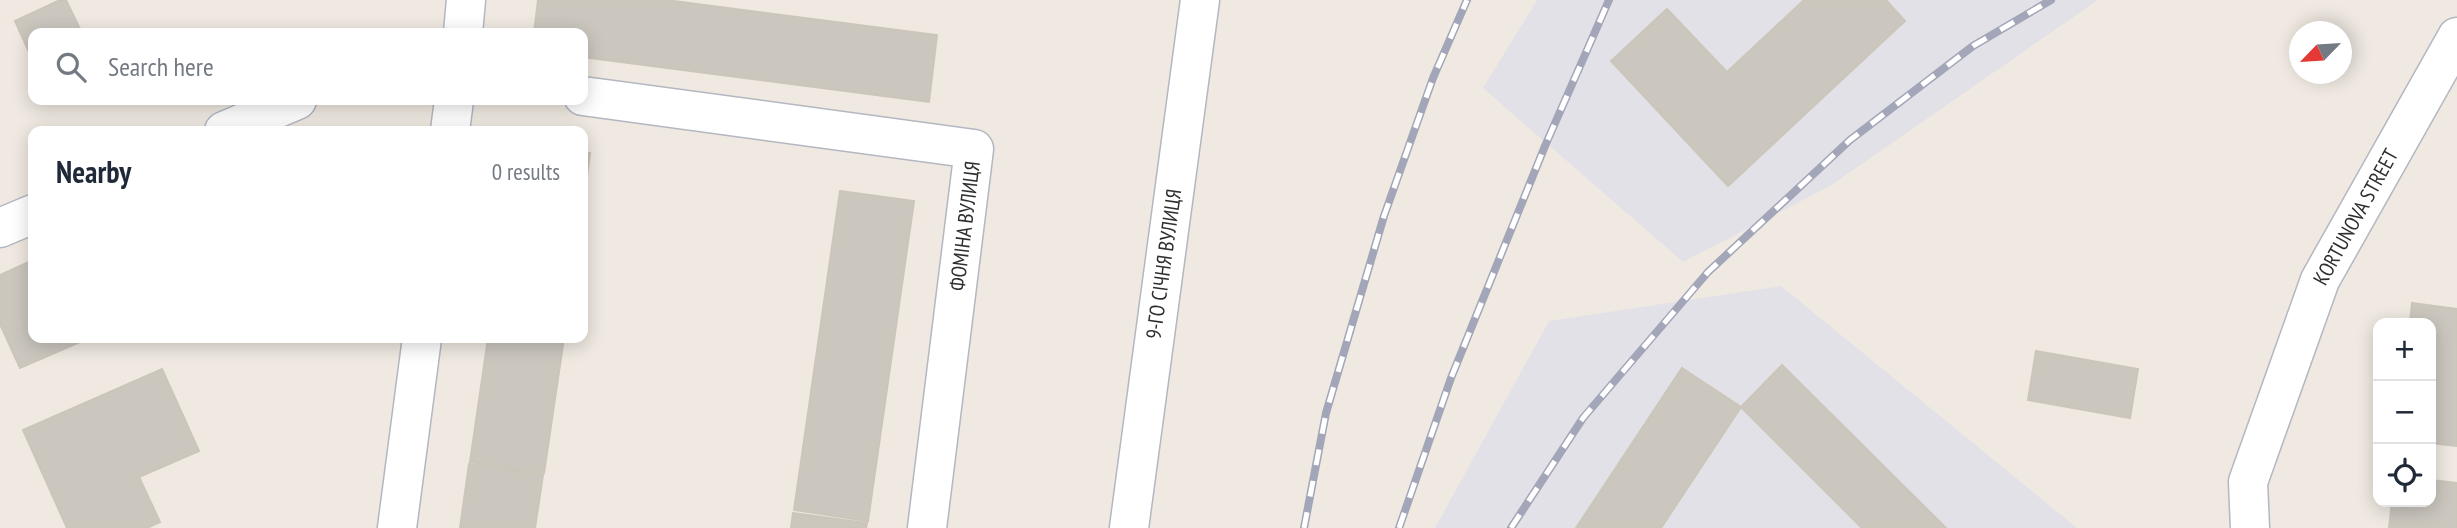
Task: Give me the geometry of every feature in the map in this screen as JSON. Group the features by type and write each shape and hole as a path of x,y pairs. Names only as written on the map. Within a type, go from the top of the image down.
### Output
{"street":[{"name":"9-ГО СІЧНЯ ВУЛИЦЯ","path":"1129,528 1200,0"},
{"name":"KORTUNOVA STREET","path":"2250,528 2248,482 2320,280 2457,37"},
{"name":"ФОМІНА ВУЛИЦЯ","path":"588,97 974,149 927,528"},
{"path":"236,126 285,105"},
{"path":"451,126 453,105"},
{"path":"0,228 28,216"},
{"path":"397,528 421,343"}],"shaded area":[{"path":"1537,0 2098,0 1830,186 1683,262 1483,88"},
{"path":"1781,286 2077,528 1435,528 1549,321"}],"building":[{"path":"60,0 66,0 80,28 28,28 28,50 15,21"},
{"path":"538,0 666,0 937,35 929,102 588,58 588,28 535,28"},
{"path":"1804,0 1886,0 1905,21 1728,186 1611,61 1667,9 1727,72"},
{"path":"840,191 914,201 868,521 794,510"},
{"path":"28,262 28,343 78,343 20,368 0,324 0,275"},
{"path":"2412,303 2457,309 2457,446 2436,444 2436,318 2410,318"},
{"path":"487,343 563,343 544,473 470,462"},
{"path":"2036,351 2138,369 2130,418 2028,400"},
{"path":"1782,365 1946,528 1862,528 1741,407"},
{"path":"1682,368 1741,407 1661,528 1576,528"},
{"path":"162,369 199,451 139,477 160,522 147,528 67,528 23,430"},
{"path":"469,464 543,475 535,528 460,528"},
{"path":"2436,481 2457,483 2457,528 2389,528 2391,507 2436,507"},
{"path":"793,513 867,523 866,528 791,528"}],"railway":[{"path":"1304,528 1326,413 1384,216 1433,78 1467,0"},
{"path":"1399,528 1451,378 1545,146 1609,0"},
{"path":"1511,528 1583,418 1708,272 1850,140 1973,46 2051,0"}]}
